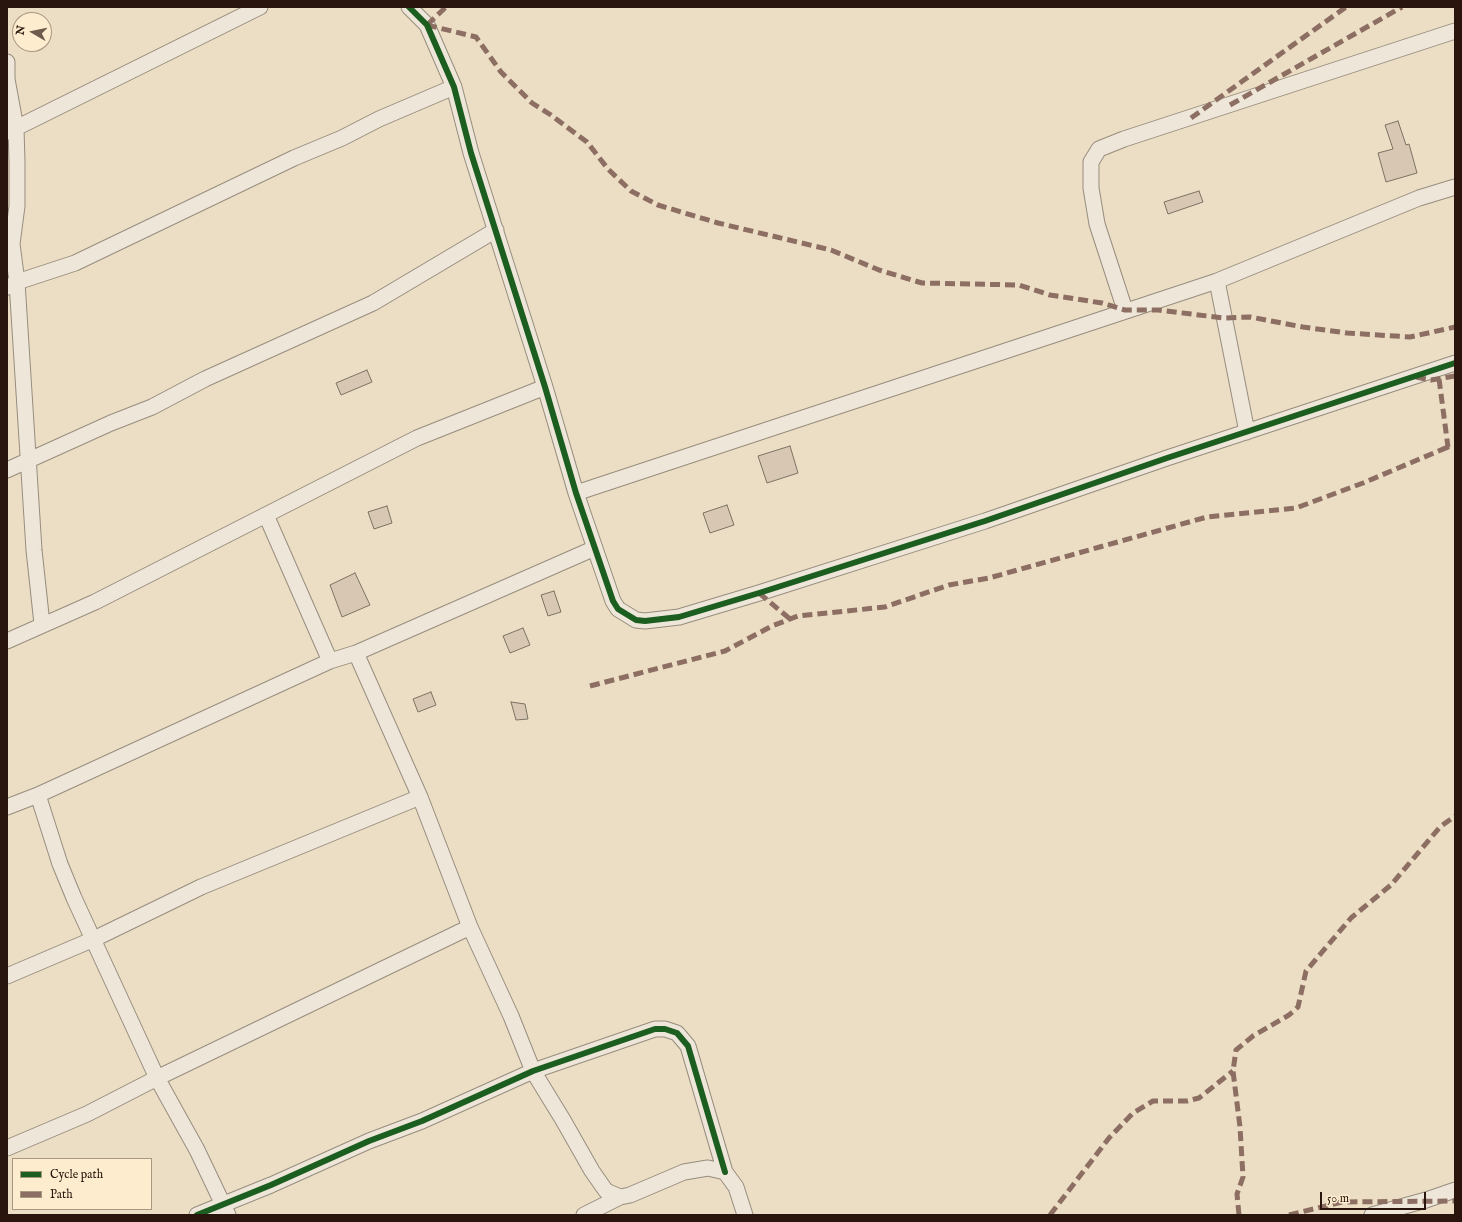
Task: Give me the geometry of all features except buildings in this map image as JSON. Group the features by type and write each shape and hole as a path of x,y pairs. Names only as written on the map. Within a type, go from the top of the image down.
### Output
{"street":[{"path":"12,130 260,7"},
{"path":"409,7 427,25 454,87 471,153 545,387 576,493 612,602 618,609 628,616 646,621 679,617 985,521 1167,458 1455,364"},
{"path":"1125,310 1097,224 1091,188 1091,162 1099,149 1124,139 1455,31"},
{"path":"7,62 17,206 12,244 12,285 28,460 34,550 42,624"},
{"path":"12,285 75,263 294,158 342,138 379,118 454,87"},
{"path":"576,493 1125,310 1217,281 1419,198 1455,187"},
{"path":"7,470 152,407 205,379 373,303 496,230"},
{"path":"1217,281 1247,432"},
{"path":"7,641 42,624 95,602 417,438 545,387"},
{"path":"266,515 330,661"},
{"path":"7,807 38,795 330,661 356,653 595,548"},
{"path":"356,653 420,797 470,927 511,1016 533,1071 592,1171 606,1191 620,1197"},
{"path":"38,795 60,864 157,1078 198,1150 226,1210"},
{"path":"7,976 94,939 201,887 420,797"},
{"path":"7,1148 87,1114 157,1078 470,927"},
{"path":"196,1215 226,1210 369,1141 422,1121 533,1071 655,1029 665,1029 677,1033 688,1046 725,1172 736,1187 745,1215"},
{"path":"584,1215 620,1197 630,1195 684,1172 708,1168 725,1172"},
{"path":"1372,1215 1426,1200 1455,1190"}],"marked path":[{"path":"427,25 446,7"},
{"path":"1191,118 1346,7"},
{"path":"1230,105 1402,7"},
{"path":"427,25 476,37 501,72 532,103 551,115 587,142 608,169 631,191 658,205 718,223 831,250 879,270 922,283 1019,285 1050,295 1102,303 1125,310 1158,310 1224,318 1250,317 1303,327 1347,333 1410,337 1455,327"},
{"path":"1416,377 1431,380 1455,376"},
{"path":"1439,379 1448,447 1455,446"},
{"path":"590,686 725,651 772,626 798,616 885,607 949,585 989,578 1207,517 1296,508 1363,483 1448,447"},
{"path":"759,593 790,619"},
{"path":"1239,1215 1237,1194 1243,1177 1240,1127 1233,1071 1236,1050 1253,1036 1289,1015 1298,1007 1306,971 1351,918 1391,885 1440,827 1455,816"},
{"path":"1050,1215 1109,1138 1133,1113 1153,1101 1187,1101 1199,1098 1233,1071"},
{"path":"1289,1215 1342,1202 1455,1201"}],"cycle path":[{"path":"409,7 427,25 454,87 471,153 545,387 576,493 613,601 618,609 636,620 645,621 679,617 759,593 985,521 1167,458 1455,363"},
{"path":"197,1215 271,1185 369,1141 422,1121 533,1071 655,1029 665,1029 677,1033 688,1046 725,1172"}]}
